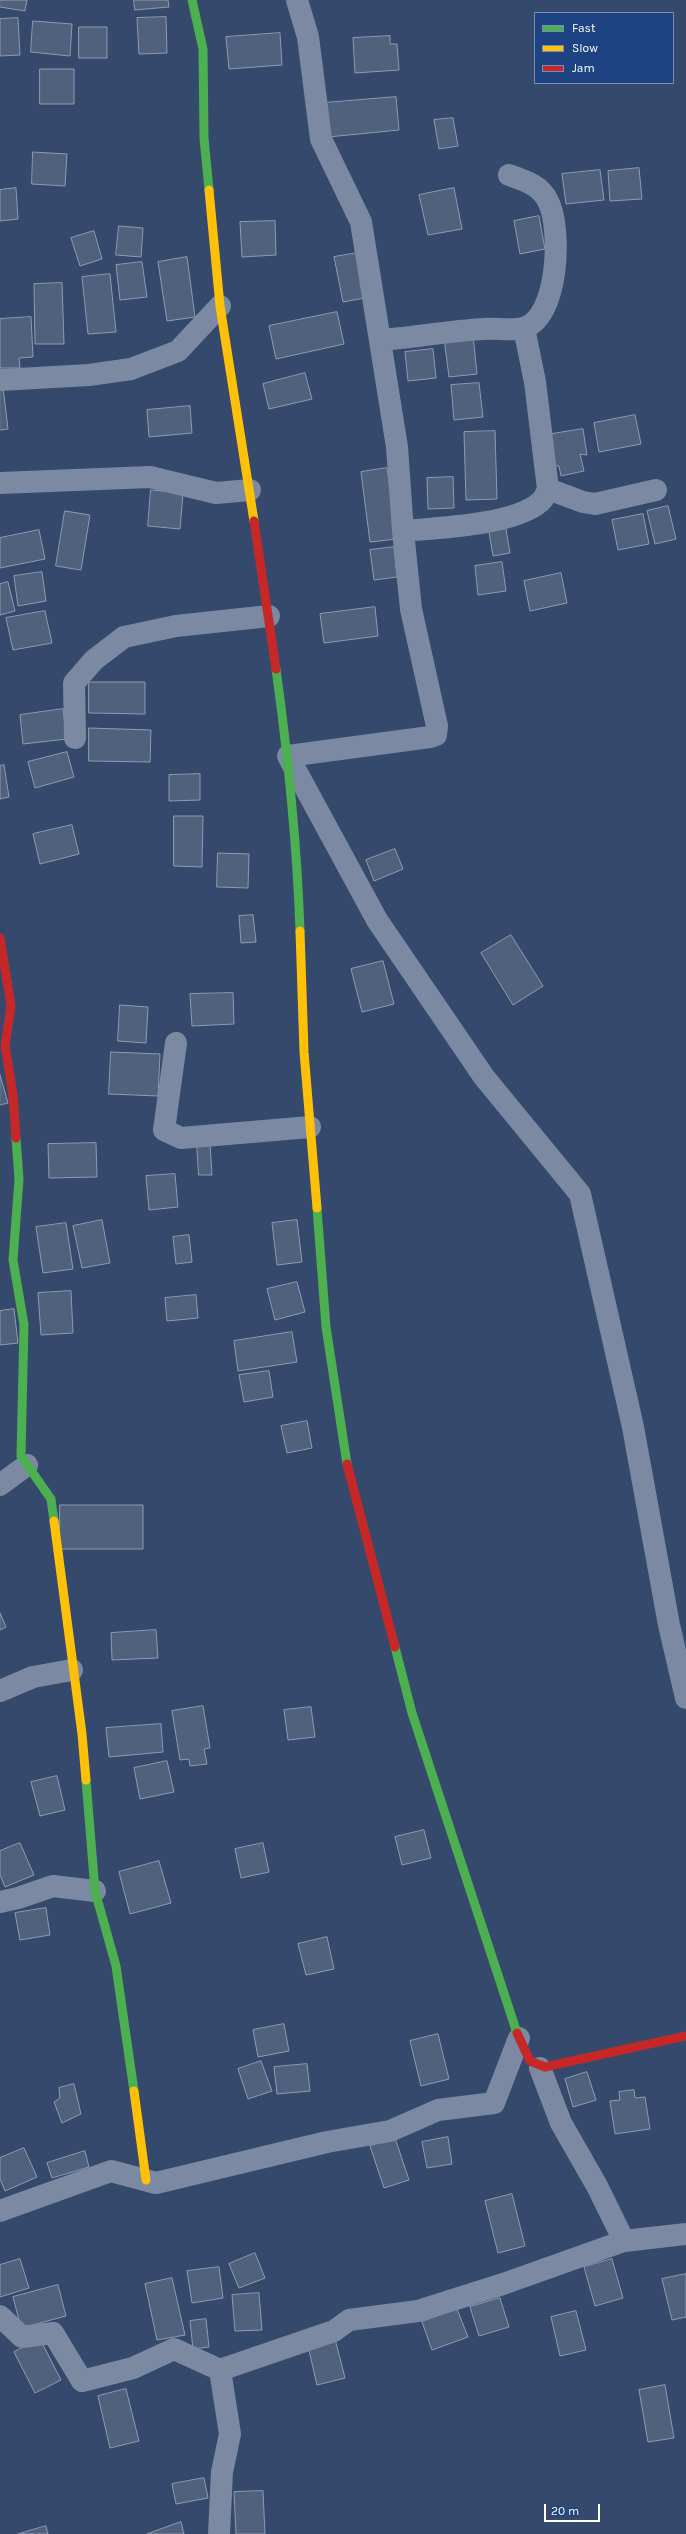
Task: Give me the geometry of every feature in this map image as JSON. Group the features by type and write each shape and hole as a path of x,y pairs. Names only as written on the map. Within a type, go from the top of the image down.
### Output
{"street":[{"path":"192,0 203,49 204,138 220,306 250,490 288,756 297,855 304,1052 326,1327 344,1454 412,1713 519,2038 529,2061 540,2068 561,2123 597,2186 624,2241"},
{"path":"288,756 436,735 436,726 412,609 403,531 397,447 361,222 321,139 308,37 298,0"},
{"path":"381,340 484,329 524,328 540,318 549,298 556,269 554,230 549,202 534,184 509,175"},
{"path":"0,380 89,375 131,369 178,351 220,306"},
{"path":"403,531 468,525 515,515 541,502 548,489 535,382 524,328"},
{"path":"0,482 150,477 216,493 250,490"},
{"path":"548,489 583,502 595,504 656,490"},
{"path":"75,738 74,683 94,660 124,637 176,626 269,616"},
{"path":"288,756 377,920 484,1077 580,1194 633,1427 669,1625 686,1698"},
{"path":"0,938 11,1006 5,1046 13,1096 19,1179 13,1260 24,1325 21,1456 51,1499 82,1741 95,1890 116,1966 146,2180"},
{"path":"176,1043 164,1130 181,1138 310,1127"},
{"path":"0,1485 27,1465"},
{"path":"0,1691 33,1677 72,1670"},
{"path":"0,1902 18,1898 53,1886 95,1890"},
{"path":"540,2068 686,2036"},
{"path":"0,2211 111,2171 156,2183 327,2142 390,2131 438,2110 494,2103 519,2038"},
{"path":"0,2316 22,2337 53,2333 82,2381 134,2368 174,2350 220,2370 334,2331 350,2320 418,2311 503,2284 624,2241 686,2234"},
{"path":"219,2534 222,2472 230,2434 220,2370"}],"building":[{"path":"0,0 27,0 25,11 0,7"},
{"path":"134,0 168,0 169,7 135,10"},
{"path":"166,17 167,53 139,54 137,18"},
{"path":"18,18 20,55 0,56 0,19"},
{"path":"33,21 72,24 70,56 31,52"},
{"path":"79,27 107,27 107,58 79,58"},
{"path":"280,33 282,65 229,69 226,37"},
{"path":"390,36 390,44 397,44 399,70 355,73 353,38"},
{"path":"40,69 74,69 74,104 40,104"},
{"path":"396,97 399,130 328,137 324,103"},
{"path":"453,118 458,146 439,149 434,120"},
{"path":"33,152 67,154 65,186 32,184"},
{"path":"639,168 642,199 610,201 608,171"},
{"path":"600,170 604,200 566,204 562,174"},
{"path":"16,188 18,219 0,221 0,190"},
{"path":"454,188 462,229 428,235 419,195"},
{"path":"539,216 545,249 520,254 514,221"},
{"path":"275,221 276,255 242,257 240,222"},
{"path":"119,226 143,228 141,257 116,255"},
{"path":"94,231 102,259 80,266 71,238"},
{"path":"357,253 365,298 343,302 334,257"},
{"path":"187,257 195,317 167,321 158,262"},
{"path":"142,262 147,297 120,300 116,265"},
{"path":"110,274 116,332 88,334 82,277"},
{"path":"62,283 64,344 35,344 34,284"},
{"path":"337,312 344,344 276,359 269,326"},
{"path":"31,317 33,357 19,358 20,368 0,368 0,319"},
{"path":"473,335 477,374 449,377 444,338"},
{"path":"433,349 436,378 408,381 405,352"},
{"path":"305,373 312,399 269,409 263,384"},
{"path":"479,383 483,417 454,420 451,385"},
{"path":"0,387 3,387 8,429 0,430"},
{"path":"190,406 192,433 149,437 147,410"},
{"path":"635,415 641,444 599,452 594,423"},
{"path":"583,429 587,455 580,454 584,471 561,476 559,466 552,466 546,435"},
{"path":"495,431 497,499 466,500 464,432"},
{"path":"387,468 397,539 370,542 361,472"},
{"path":"453,477 454,508 428,509 427,478"},
{"path":"151,490 183,493 180,529 148,526"},
{"path":"668,506 676,539 655,544 647,511"},
{"path":"65,511 90,515 81,570 56,566"},
{"path":"643,514 649,544 618,550 612,520"},
{"path":"506,529 510,553 493,556 489,532"},
{"path":"39,530 45,559 0,568 0,538"},
{"path":"394,547 397,577 374,580 370,550"},
{"path":"502,562 506,591 478,595 475,566"},
{"path":"42,572 46,601 18,606 14,576"},
{"path":"561,573 567,603 530,611 524,581"},
{"path":"8,582 15,611 0,615 0,584"},
{"path":"375,607 378,636 324,643 320,614"},
{"path":"45,611 52,643 13,650 6,618"},
{"path":"89,682 145,682 145,714 89,713"},
{"path":"63,709 67,739 23,744 20,715"},
{"path":"89,728 151,730 150,762 89,761"},
{"path":"67,752 74,777 35,788 28,762"},
{"path":"4,765 9,797 0,799 0,766"},
{"path":"200,774 200,800 169,801 169,775"},
{"path":"174,816 203,816 202,867 174,866"},
{"path":"72,825 79,854 40,864 33,834"},
{"path":"395,849 403,869 374,881 366,860"},
{"path":"218,853 249,854 248,888 217,887"},
{"path":"253,915 256,942 241,943 239,916"},
{"path":"511,935 543,986 513,1005 481,953"},
{"path":"383,961 394,1004 362,1012 351,969"},
{"path":"233,993 234,1024 192,1026 190,994"},
{"path":"120,1005 148,1007 146,1043 118,1041"},
{"path":"111,1052 160,1054 158,1096 109,1094"},
{"path":"0,1075 8,1103 0,1105"},
{"path":"96,1143 97,1177 49,1178 48,1144"},
{"path":"197,1144 210,1144 212,1175 199,1175"},
{"path":"175,1174 178,1207 149,1210 146,1176"},
{"path":"102,1220 110,1263 82,1268 73,1226"},
{"path":"297,1220 302,1262 277,1265 272,1223"},
{"path":"66,1223 73,1269 43,1273 36,1227"},
{"path":"189,1235 192,1262 176,1264 173,1237"},
{"path":"297,1282 305,1312 275,1320 267,1289"},
{"path":"71,1291 73,1333 41,1335 38,1293"},
{"path":"196,1295 198,1318 167,1321 165,1298"},
{"path":"14,1309 18,1343 0,1345 0,1311"},
{"path":"292,1332 297,1362 238,1371 234,1341"},
{"path":"269,1371 273,1397 244,1402 239,1375"},
{"path":"307,1421 312,1448 287,1453 281,1426"},
{"path":"60,1505 143,1505 143,1549 60,1549"},
{"path":"0,1613 6,1627 0,1630"},
{"path":"156,1630 158,1658 112,1660 111,1633"},
{"path":"203,1706 210,1748 204,1749 207,1764 190,1766 189,1759 180,1760 172,1711"},
{"path":"311,1707 315,1737 288,1740 284,1710"},
{"path":"161,1724 163,1752 109,1757 106,1728"},
{"path":"167,1761 174,1792 140,1799 134,1768"},
{"path":"57,1776 65,1810 40,1816 31,1782"},
{"path":"424,1830 431,1858 402,1865 395,1837"},
{"path":"20,1843 34,1875 5,1887 0,1875 0,1851"},
{"path":"263,1843 269,1872 241,1878 235,1849"},
{"path":"159,1861 171,1903 130,1914 119,1872"},
{"path":"46,1908 50,1935 20,1940 15,1913"},
{"path":"327,1937 334,1969 306,1975 298,1944"},
{"path":"284,2024 289,2051 258,2057 253,2030"},
{"path":"438,2034 449,2079 421,2086 410,2041"},
{"path":"261,2061 272,2091 248,2099 238,2069"},
{"path":"307,2064 310,2091 277,2094 274,2067"},
{"path":"587,2072 596,2100 573,2107 565,2079"},
{"path":"74,2084 81,2114 62,2123 54,2102 60,2098 59,2088"},
{"path":"634,2090 635,2098 645,2097 650,2129 615,2134 610,2101 620,2100 619,2092"},
{"path":"448,2137 452,2164 427,2168 422,2142"},
{"path":"395,2138 409,2180 384,2188 370,2146"},
{"path":"24,2148 37,2177 5,2191 0,2179 0,2158"},
{"path":"85,2151 89,2167 52,2178 47,2163"},
{"path":"512,2194 525,2246 498,2253 485,2201"},
{"path":"255,2253 265,2278 239,2288 229,2264"},
{"path":"20,2259 29,2288 0,2297 0,2265"},
{"path":"612,2259 623,2298 595,2306 584,2267"},
{"path":"219,2267 223,2298 192,2303 187,2271"},
{"path":"686,2274 686,2317 672,2320 662,2279"},
{"path":"172,2278 185,2335 157,2340 145,2284"},
{"path":"58,2285 66,2316 21,2328 13,2297"},
{"path":"259,2293 262,2330 235,2331 232,2295"},
{"path":"500,2298 509,2327 479,2336 470,2307"},
{"path":"457,2309 468,2337 432,2350 422,2322"},
{"path":"576,2311 586,2350 560,2356 551,2317"},
{"path":"206,2319 209,2347 193,2349 190,2321"},
{"path":"40,2339 61,2380 35,2393 14,2352"},
{"path":"335,2339 345,2378 317,2385 308,2346"},
{"path":"665,2385 674,2438 648,2442 639,2390"},
{"path":"126,2389 139,2441 110,2448 98,2396"},
{"path":"204,2478 208,2498 176,2504 172,2484"},
{"path":"263,2491 265,2534 236,2534 234,2492"},
{"path":"181,2522 184,2534 147,2534"},
{"path":"46,2526 48,2534 18,2534"}],"traffic: fast":[{"path":"192,0 203,49 204,138 209,190"},
{"path":"276,669 297,865 300,931"},
{"path":"16,1138 19,1179 13,1260 24,1325 21,1456 51,1499 54,1521"},
{"path":"317,1208 326,1327 347,1464"},
{"path":"395,1647 412,1713 517,2033"},
{"path":"86,1780 95,1891 116,1966 134,2091"}],"traffic: slow":[{"path":"209,190 220,306 254,521"},
{"path":"300,931 304,1052 317,1208"},
{"path":"54,1521 82,1734 86,1780"},
{"path":"134,2091 146,2180"}],"traffic: jam":[{"path":"254,521 276,669"},
{"path":"0,938 11,1006 5,1046 13,1095 16,1138"},
{"path":"347,1464 395,1647"},
{"path":"517,2033 530,2061 545,2067 686,2036"}]}
